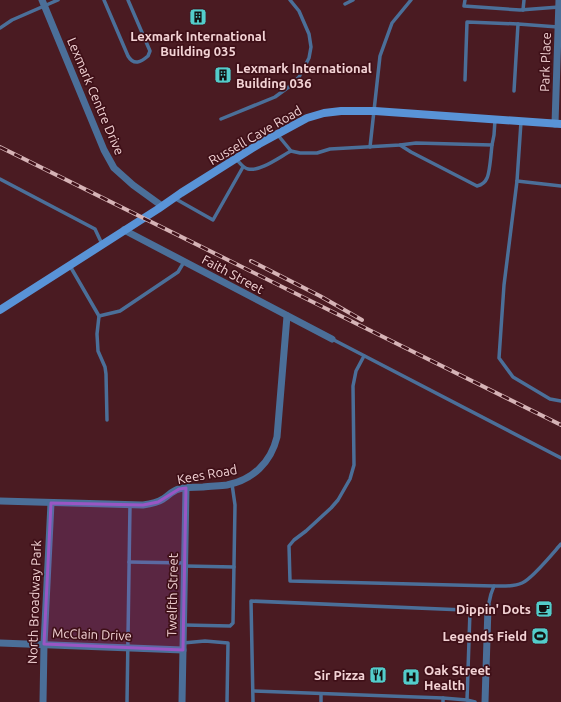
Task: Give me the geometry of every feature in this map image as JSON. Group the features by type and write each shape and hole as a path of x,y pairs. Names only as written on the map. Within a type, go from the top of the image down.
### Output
{"street":[{"name":"Lexmark Centre Drive","path":"43,3 104,150 114,168 132,185 162,206"},
{"name":"Park Place","path":"558,124 558,27 560,9"},
{"name":"Russell Cave Road","path":"0,310 69,264 235,159 276,134 307,118 324,113 341,111 374,111 558,124"},
{"name":"Faith Street","path":"124,230 332,339"},
{"name":"Kees Road","path":"0,501 143,505 158,502 179,488 227,485 240,482 250,477 259,470 271,455 275,446 279,424 287,316"},
{"name":"Twelfth Street","path":"182,702 186,488"},
{"name":"North Broadway Park","path":"43,702 50,503"},
{"path":"484,702 488,609"},
{"name":"McClain Drive","path":"0,643 128,648 183,646"}],"lane":[{"path":"0,28 43,3 58,0"},
{"path":"104,0 130,60 136,62 142,61 148,56 150,51 128,0"},
{"path":"221,119 275,97 299,77 309,58 311,47 309,34 299,11 290,0"},
{"path":"345,4 353,0"},
{"path":"370,147 380,56 392,22 411,0"},
{"path":"465,0 464,6 523,10 560,9"},
{"path":"523,10 524,0"},
{"path":"465,80 467,22 558,27"},
{"path":"514,91 518,24"},
{"path":"400,145 477,186 488,178 495,120"},
{"path":"521,122 517,181 504,285 499,358 513,377 550,399 561,401"},
{"path":"276,134 291,151 300,153 317,153 330,149 416,143 492,146"},
{"path":"235,159 243,167 250,169 259,168 291,151"},
{"path":"174,198 213,220 243,167"},
{"path":"0,178 95,229 102,244"},
{"path":"517,181 561,186"},
{"path":"99,316 120,310 178,272 184,262"},
{"path":"69,264 99,316 97,334 98,351 105,367 106,374 107,420"},
{"path":"332,339 561,458"},
{"path":"364,356 356,370 353,386 354,465 350,479 338,500 331,508 289,546 290,581 494,586 513,585 523,583 561,544"},
{"path":"184,625 230,626 233,623 235,505 232,484"},
{"path":"127,702 130,504"},
{"path":"129,562 234,567"},
{"path":"253,702 251,601 470,611 488,609 494,586"},
{"path":"467,700 470,611"},
{"path":"183,646 205,641 228,643 227,702"},
{"path":"253,691 467,700 475,702"},
{"path":"321,694 321,702"}],"highlighted area":[{"path":"186,488 183,650 44,644 51,503 143,505 158,502 179,489"}],"railway":[{"path":"0,147 561,425"},
{"path":"251,261 320,296 362,320"}],"place":[{"name":"Lexmark International Building 035","path":"198,17"},
{"name":"Lexmark International Building 036","path":"223,75"},
{"name":"Dippin' Dots","path":"544,609"},
{"name":"Legends Field","path":"540,636"},
{"name":"Sir Pizza","path":"378,675"},
{"name":"Oak Street Health","path":"411,677"}]}
